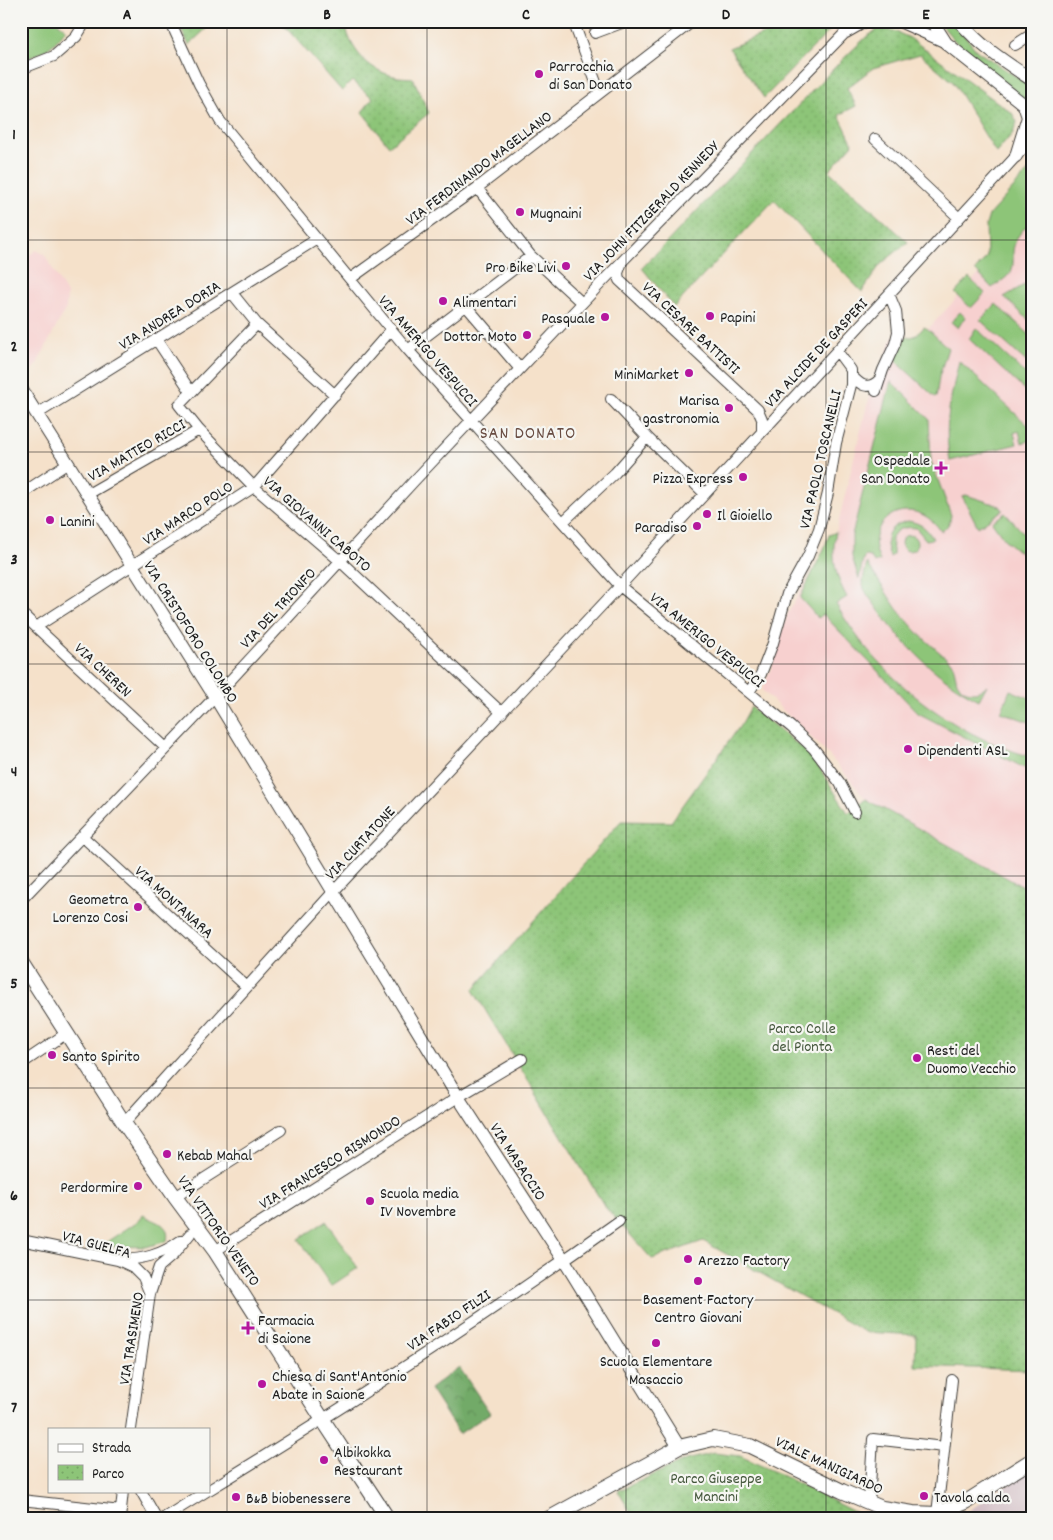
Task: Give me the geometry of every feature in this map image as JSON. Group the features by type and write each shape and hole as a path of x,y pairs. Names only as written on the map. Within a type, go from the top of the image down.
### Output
{"main road":[{"name":"VIA VITTORIO VENETO","path":"21,962 124,1123 176,1197 194,1231 216,1251 388,1519"},
{"name":"VIALE MANIGIARDO","path":"548,1519 679,1447 714,1439 750,1446 882,1508 904,1512 937,1514 966,1502 1032,1460"}],"street":[{"path":"21,69 54,56 76,37 86,21"},
{"name":"VIA AMERIGO VESPUCCI","path":"170,21 199,84 220,121 408,350 620,586 791,727 814,749 840,783 855,812"},
{"path":"573,21 600,93"},
{"path":"595,33 626,21"},
{"name":"VIA FERDINANDO MAGELLANO","path":"350,279 477,188 693,21"},
{"name":"VIA JOHN FITZGERALD KENNEDY","path":"471,421 622,261 843,35 852,21"},
{"path":"843,35 867,21"},
{"path":"897,21 946,43 1028,108 1028,118 1016,156"},
{"path":"932,21 946,43"},
{"path":"959,21 988,50 1032,80"},
{"path":"1015,45 1032,34"},
{"path":"875,139 959,218"},
{"name":"VIA ALCIDE DE GASPERI","path":"620,586 1032,139"},
{"path":"477,188 531,256 582,303"},
{"name":"VIA ANDREA DORIA","path":"37,414 317,239"},
{"path":"408,350 467,307 531,256"},
{"name":"VIA CESARE BATTISTI","path":"622,261 618,273 619,280 758,410"},
{"path":"604,280 611,278 619,280"},
{"path":"232,293 257,324 335,395"},
{"path":"876,391 898,332 896,311 889,294"},
{"path":"467,307 520,369"},
{"path":"156,340 191,392 257,324"},
{"name":"VIA MARCO POLO","path":"36,627 254,487 391,330"},
{"name":"VIA PAOLO TOSCANELLI","path":"749,692 761,674 773,642 785,600 808,556 819,529 836,443 851,385 851,370 837,351"},
{"path":"851,375 858,382 868,387 874,385 880,379"},
{"name":"VIA CRISTOFORO COLOMBO","path":"21,389 215,697 334,891"},
{"name":"VIA GIOVANNI CABOTO","path":"191,392 179,406 199,430 254,487 340,561 502,713"},
{"path":"611,399 705,494"},
{"path":"758,410 772,415 779,413"},
{"path":"758,410 762,419 762,432"},
{"name":"VIA DEL TRIONFO","path":"21,900 215,697 471,421"},
{"name":"VIA MATTEO RICCI","path":"88,494 199,430"},
{"path":"563,522 615,473 647,437"},
{"path":"21,494 68,463"},
{"name":"VIA CURTATONE","path":"124,1123 334,891 620,586"},
{"name":"VIA CHEREN","path":"21,613 166,748"},
{"name":"VIA MONTANARA","path":"82,836 247,987"},
{"name":"VIA MASACCIO","path":"334,891 458,1097 564,1260 679,1447"},
{"path":"21,1064 66,1033"},
{"name":"VIA FRANCESCO RISMONDO","path":"216,1251 458,1097 522,1059"},
{"path":"176,1197 281,1130"},
{"name":"VIA FABIO FILZI","path":"210,1490 323,1420 564,1260 618,1221"},
{"path":"118,1260 140,1259 156,1255 170,1248 194,1231"},
{"name":"VIA TRASIMENO","path":"131,1428 150,1294 159,1267 173,1255 194,1231"},
{"name":"VIA GUELFA","path":"21,1240 118,1260 133,1267 143,1277 150,1294"},
{"path":"937,1514 952,1380"},
{"path":"869,1502 873,1439 944,1447"},
{"path":"21,1500 120,1515 123,1492"},
{"path":"142,1492 157,1519"},
{"name":"VIA FABIO FILZI","path":"162,1519 206,1492"}],"shaded area":[{"name":"Ospedale San Donato","path":"1032,167 1032,892 866,799 829,755 762,690 772,666 787,615 817,563 829,535 836,532 867,405 893,336 917,341 979,274 975,270 987,256 986,225 989,215"},
{"path":"36,250 44,254 67,294 66,308 37,364 21,381 21,261"},
{"path":"1032,1469 1032,1519 956,1519"}],"green space":[{"path":"21,21 56,21 66,29 47,49 21,61"},
{"path":"177,21 214,21 189,45"},
{"path":"280,21 345,21 350,40 360,56 375,69 384,73 396,77 413,78 429,113 389,146 362,112 373,98 352,81 342,91"},
{"path":"795,21 839,21 764,98 729,48"},
{"path":"938,21 953,21 977,51 1032,87 1032,105 972,61"},
{"path":"878,29 894,31 910,38 1012,113 1017,122 1013,133 996,153 953,82 920,54 873,68 847,88 856,106 839,115 853,144 829,171 908,242 880,265 862,292 774,200 674,307 642,268 839,63 866,37"},
{"path":"1032,167 1032,222 1022,231 1015,243 1011,272 992,288 975,270 987,256 986,225 989,215"},
{"path":"969,278 985,293 971,308 955,293"},
{"path":"1024,285 1032,286 1032,323 1004,297"},
{"path":"996,304 1032,337 1032,367 980,320"},
{"path":"960,312 965,317 958,328 951,322"},
{"path":"924,327 948,348 939,377 936,398 898,363 895,356 903,336 915,336"},
{"path":"976,328 1032,380 1032,397 969,339"},
{"path":"959,361 1032,429 1032,440 1022,443 1019,431 1014,433 1017,444 950,461 947,435 948,422"},
{"path":"891,381 929,419 931,461 951,518 947,526 941,531 929,519 916,512 903,511 892,515 883,522 877,533 876,546 880,561 874,563 871,557 865,556 859,579 852,557 852,535"},
{"path":"966,495 1000,506 1003,510 978,527 962,496"},
{"path":"1005,513 1032,542 1032,563 1005,540 992,522"},
{"path":"908,521 923,527 933,539 926,540 916,528 899,530 894,535 892,541 893,555 890,557 887,544 888,533 895,526"},
{"path":"836,532 835,566 847,597 836,604 853,630 873,655 919,699 945,718 973,734 1002,747 1032,757 1032,772 918,713 823,614 818,618 800,598 829,535"},
{"path":"906,535 912,535 917,540 915,549 906,551 901,546 901,540"},
{"path":"867,563 897,609 920,635 953,664 957,682 962,689 975,692 987,685 979,700 964,692 936,672 910,648 887,622 863,586"},
{"path":"1010,690 1032,699 1032,723 1001,712"},
{"name":"Parco Colle del Pionta","path":"751,707 811,755 848,813 866,799 1032,892 1032,1370 915,1366 916,1335 865,1332 703,1241 652,1259 605,1207 473,990 621,821 671,822 742,723"},
{"path":"143,1215 161,1224 167,1230 167,1241 146,1247 111,1246 107,1244 108,1241 141,1219"},
{"path":"326,1221 358,1268 331,1286 299,1239"},
{"path":"459,1367 490,1413 459,1434 430,1389"},
{"name":"Parco Giuseppe Mancini","path":"714,1453 740,1456 868,1519 635,1519 618,1491 686,1460"}],"place":[{"name":"Parrocchia di San Donato","path":"539,74"},
{"name":"Mugnaini","path":"520,212"},
{"name":"Pro Bike Livi","path":"566,266"},
{"name":"Alimentari","path":"443,301"},
{"name":"Papini","path":"710,316"},
{"name":"Pasquale","path":"605,317"},
{"name":"Dottor Moto","path":"527,335"},
{"name":"MiniMarket","path":"689,373"},
{"name":"Marisa gastronomia","path":"729,408"},
{"name":"Ospedale San Donato","path":"941,468"},
{"name":"Pizza Express","path":"743,477"},
{"name":"Il Gioiello","path":"707,514"},
{"name":"Lanini","path":"50,520"},
{"name":"Paradiso","path":"697,526"},
{"name":"Dipendenti ASL","path":"908,749"},
{"name":"Geometra Lorenzo Cosi","path":"138,907"},
{"name":"Santo Spirito","path":"52,1055"},
{"name":"Resti del Duomo Vecchio","path":"917,1058"},
{"name":"Kebab Mahal","path":"167,1154"},
{"name":"Perdormire","path":"138,1186"},
{"name":"Scuola media IV Novembre","path":"370,1201"},
{"name":"Arezzo Factory","path":"688,1259"},
{"name":"Basement Factory Centro Giovani","path":"698,1281"},
{"name":"Farmacia di Saione","path":"248,1328"},
{"name":"Scuola Elementare Masaccio","path":"656,1343"},
{"name":"Chiesa di Sant'Antonio Abate in Saione","path":"262,1384"},
{"name":"Albikokka Restaurant","path":"324,1460"},
{"name":"Tavola calda","path":"924,1496"},
{"name":"B&B biobenessere","path":"236,1497"}],"district":[{"name":"SAN DONATO","path":"528,432"}]}
